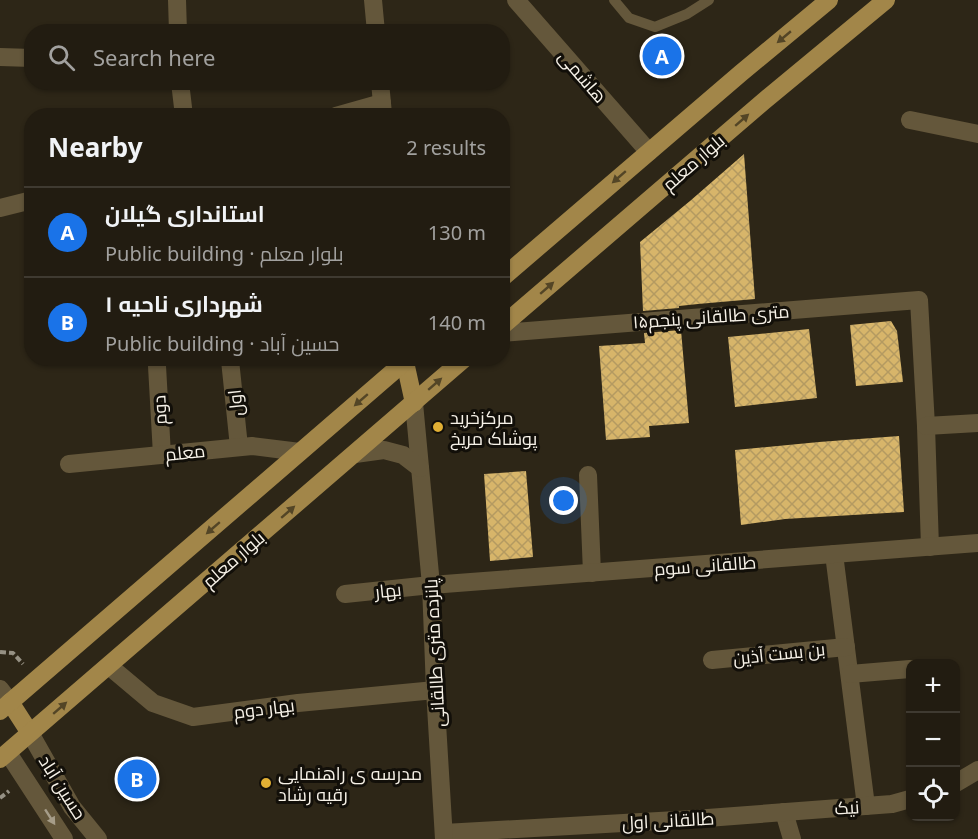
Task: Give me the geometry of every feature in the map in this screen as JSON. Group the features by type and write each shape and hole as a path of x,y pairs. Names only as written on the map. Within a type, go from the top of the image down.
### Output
{"main road":[{"name":"بلوار معلم","path":"510,271 829,0"},
{"name":"بلوار معلم","path":"510,319 764,101 886,0"},
{"name":"بلوار معلم","path":"3,701 400,366"},
{"path":"408,366 414,403"},
{"name":"بلوار معلم","path":"3,751 30,733 109,666 456,366"},
{"path":"3,701 30,733"}],"street":[{"path":"177,0 178,24"},
{"path":"373,0 375,24"},
{"name":"هاشمی","path":"516,0 649,152"},
{"path":"0,57 24,58"},
{"path":"181,90 183,108"},
{"path":"381,90 382,108"},
{"path":"910,120 978,134"},
{"path":"0,208 24,202"},
{"name":"۱۵متری طالقانی پنجم","path":"510,332 919,300 926,426"},
{"name":"دوم","path":"157,366 162,455"},
{"name":"اول","path":"231,366 239,447"},
{"name":"پانزده متری طالقانی","path":"414,403 431,585 444,836"},
{"path":"930,547 926,426 978,423"},
{"name":"معلم","path":"69,464 252,446 300,452"},
{"path":"355,454 384,450 403,455 420,468"},
{"path":"588,474 592,573"},
{"name":"طالقانی سوم","path":"431,585 978,543"},
{"path":"834,554 866,806"},
{"name":"بهار","path":"345,594 431,585"},
{"name":"بن بست آذین","path":"712,660 846,647"},
{"name":"بهار دوم","path":"109,666 153,703 193,717 298,703 435,690"},
{"path":"850,674 906,669"},
{"name":"حسین آباد","path":"30,733 72,807 98,839"},
{"path":"3,751 36,795 64,839"},
{"path":"960,781 978,770"},
{"name":"نیک","path":"784,812 892,804 906,800"},
{"path":"784,812 792,839"},
{"name":"طالقانی اول","path":"444,836 784,812"}],"lane":[{"path":"614,0 628,18 655,27 687,14 709,0"}],"building":[{"path":"744,154 755,299 643,311 640,242"},
{"path":"891,321 897,331 903,382 856,386 850,325"},
{"path":"809,329 817,398 735,407 728,337"},
{"path":"681,330 689,423 649,426 650,437 606,440 599,346 645,343 644,333"},
{"path":"899,436 904,512 785,519 741,525 735,450"},
{"path":"526,471 533,557 490,561 484,474"}],"place":[{"name":"استانداری گیلان","path":"662,56"},
{"name":"مرکزخرید پوشاک مریخ","path":"438,427"},
{"name":"شهرداری ناحیه ۱","path":"137,779"},
{"name":"مدرسه ی راهنمایی رقیه رشاد","path":"266,783"}]}
